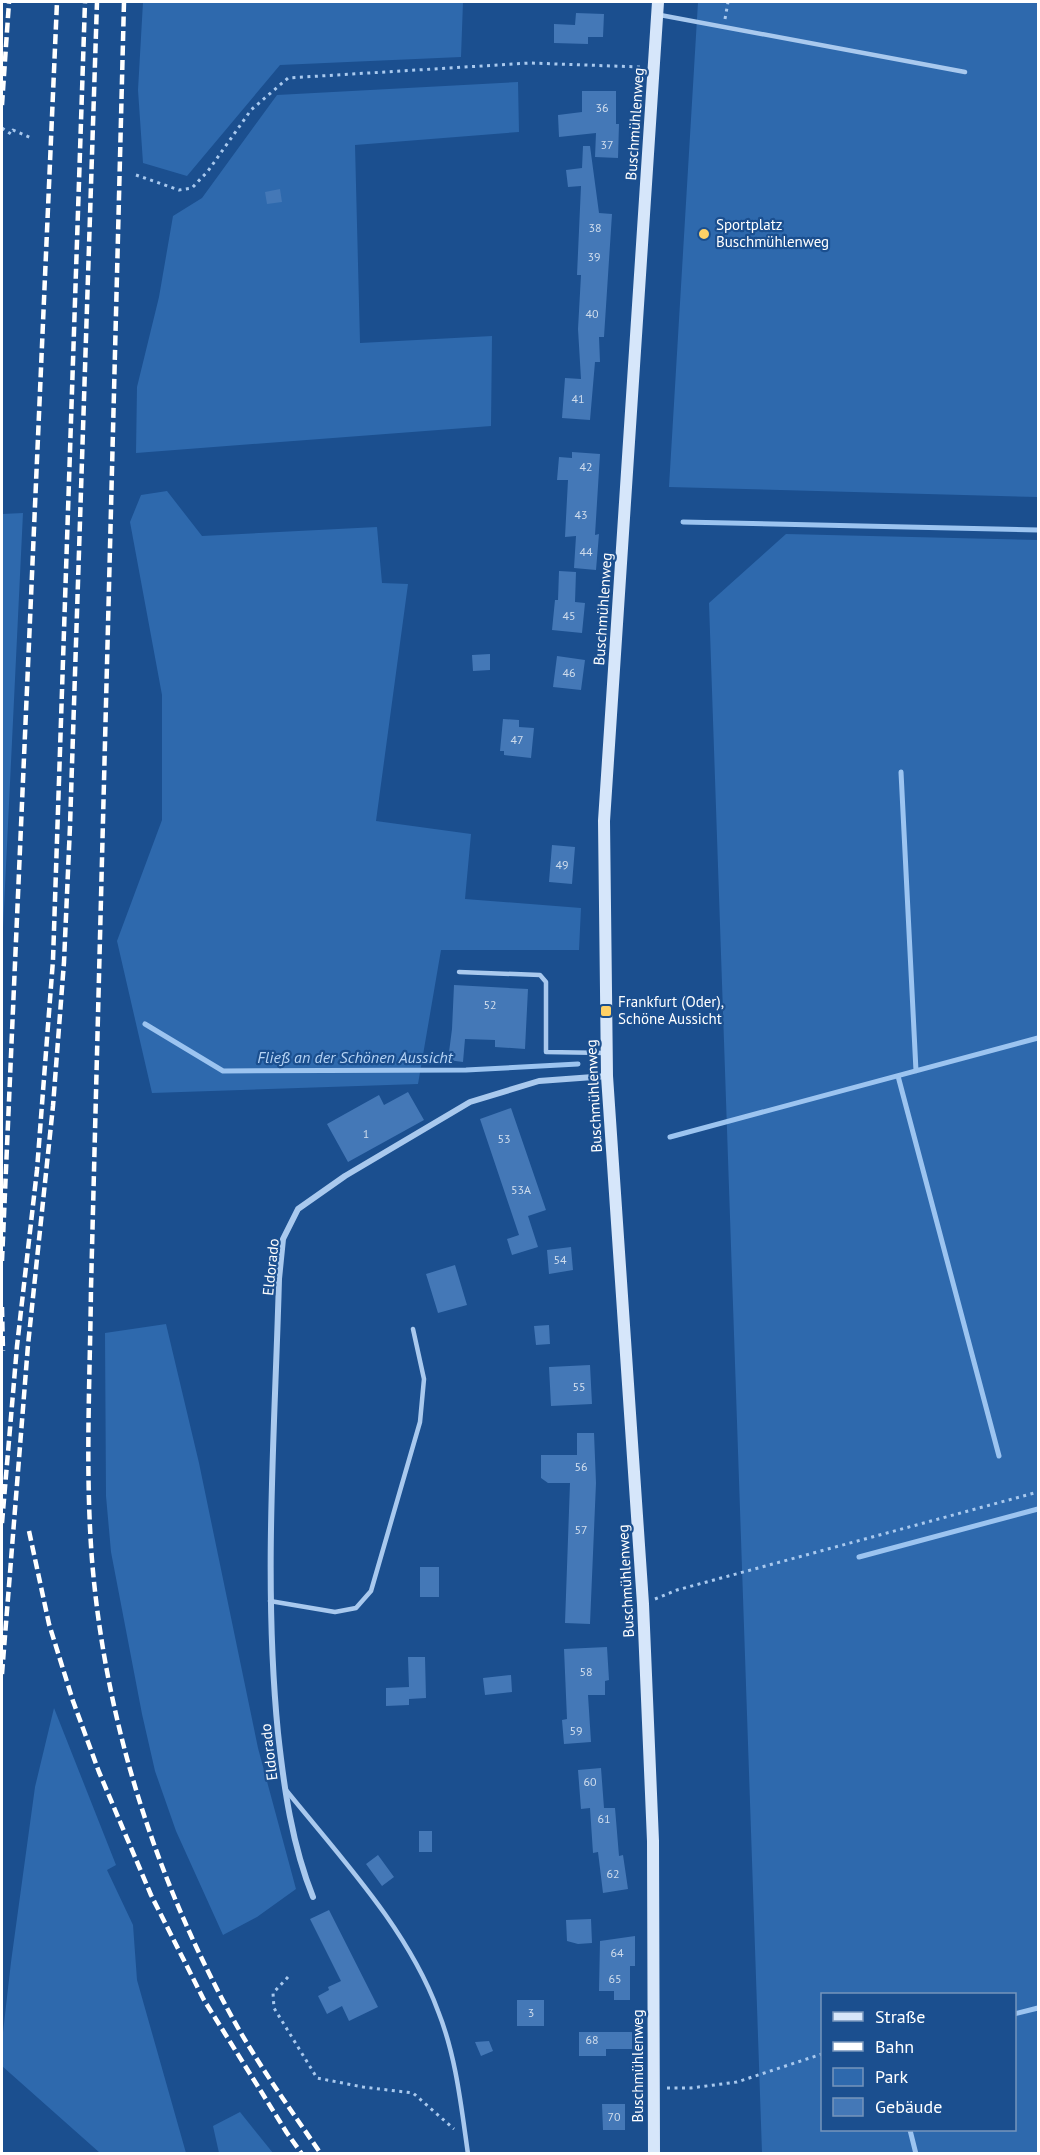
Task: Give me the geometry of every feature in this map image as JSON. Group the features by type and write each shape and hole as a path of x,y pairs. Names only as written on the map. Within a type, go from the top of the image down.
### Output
{"street":[{"name":"Buschmühlenweg","path":"654,2154 653,1841 643,1604 607,1076 604,821 657,8"},
{"name":"Eldorado","path":"312,1897 302,1869 286,1790 273,1684 270,1601 279,1278 284,1239 298,1209 345,1176 470,1102 539,1081 607,1076"}],"lane":[{"path":"657,8 724,26 965,72"},
{"path":"459,972 540,975 546,982 546,1052 606,1053"},
{"path":"270,1601 335,1612 356,1608 371,1591 420,1422 424,1379 413,1329"},
{"path":"286,1790 356,1876 414,1956 439,2011 455,2066 468,2154"}],"path":[{"path":"724,26 728,2"},
{"path":"136,175 179,190 192,189 208,171 250,110 288,78 530,63 654,68"},
{"path":"2,128 11,134 13,130 31,138"},
{"path":"643,1604 676,1590 1038,1492"},
{"path":"288,1977 273,1994 274,2008 317,2078 413,2093 466,2140"},
{"path":"653,2087 691,2088 737,2082 821,2054"}],"green space":[{"path":"143,2 463,2 461,57 280,65 187,176 143,163 138,90"},
{"path":"698,2 1038,2 1038,497 669,487"},
{"path":"518,82 519,132 355,145 360,343 492,336 491,426 136,453 137,387 159,297 173,216 202,198 277,95"},
{"path":"167,491 202,536 377,527 382,583 408,584 376,821 471,834 465,899 581,908 579,950 441,950 418,1084 152,1093 117,941 162,820 162,695 130,522 141,495"},
{"path":"23,513 2,949 2,514"},
{"path":"786,534 1038,540 1038,2153 762,2153 709,603"},
{"path":"166,1324 199,1463 258,1748 296,1889 257,1917 223,1935 176,1831 155,1771 111,1552 106,1496 105,1333"},
{"path":"54,1708 116,1865 107,1870 133,1925 137,1980 186,2153 100,2153 2,2066 2,2041 11,1962 35,1787"},
{"path":"240,2112 273,2153 219,2153 213,2126"}],"building":[{"path":"576,13 604,14 603,37 588,37 588,44 554,43 554,24 575,25"},
{"path":"582,91 616,91 616,124 619,124 618,158 595,157 596,133 559,137 558,115 582,112"},
{"path":"583,146 590,146 599,213 612,214 604,337 599,337 600,362 595,362 590,420 562,418 565,378 581,379 578,329 581,275 577,275 581,186 568,187 566,170 582,168"},
{"path":"280,189 282,202 267,204 265,192"},
{"path":"572,452 600,454 595,535 599,534 596,570 574,568 576,536 565,537 568,480 557,480 559,457 572,458"},
{"path":"559,571 576,572 575,602 585,603 582,633 552,630 555,600 558,600"},
{"path":"490,654 490,670 473,671 472,655"},
{"path":"557,656 585,660 581,690 553,687"},
{"path":"503,719 519,720 519,727 534,728 531,758 504,755 504,751 500,751"},
{"path":"552,845 575,847 572,884 549,882"},
{"path":"454,985 528,989 525,1049 495,1047 495,1040 465,1039 463,1062 448,1060"},
{"path":"408,1092 424,1120 348,1162 327,1124 379,1095 384,1105"},
{"path":"511,1108 546,1210 528,1216 538,1247 512,1255 507,1239 519,1235 480,1119"},
{"path":"571,1247 573,1270 549,1274 547,1250"},
{"path":"455,1265 467,1305 438,1313 426,1274"},
{"path":"549,1325 550,1344 536,1345 534,1326"},
{"path":"590,1365 592,1404 551,1406 549,1367"},
{"path":"577,1433 594,1433 596,1483 590,1624 565,1623 570,1483 548,1483 541,1478 541,1455 577,1455"},
{"path":"420,1567 439,1567 439,1597 420,1597"},
{"path":"607,1647 609,1680 605,1681 605,1695 588,1695 591,1742 564,1744 562,1720 567,1719 564,1649"},
{"path":"408,1657 425,1657 426,1698 409,1699 409,1705 386,1706 386,1688 409,1687"},
{"path":"511,1675 512,1692 485,1695 483,1678"},
{"path":"601,1768 604,1808 615,1808 619,1856 623,1855 628,1889 603,1893 598,1852 593,1853 590,1808 581,1809 578,1770"},
{"path":"419,1831 432,1831 432,1852 419,1852"},
{"path":"378,1855 394,1877 382,1886 366,1864"},
{"path":"329,1910 378,2007 349,2021 342,2006 327,2014 318,1996 329,1990 328,1987 341,1981 310,1919"},
{"path":"591,1919 592,1943 578,1944 567,1941 566,1920"},
{"path":"635,1936 635,1966 630,1966 630,2000 614,2000 614,1991 599,1991 600,1941"},
{"path":"517,2000 544,2000 544,2026 517,2026"},
{"path":"579,2032 632,2032 632,2049 606,2049 606,2056 579,2056"},
{"path":"489,2041 493,2051 481,2056 475,2042"},
{"path":"602,2104 625,2104 625,2130 603,2130"}],"waterway":[{"path":"683,522 1038,530"},
{"path":"901,772 916,1071"},
{"name":"Fließ an der Schönen Aussicht","path":"145,1024 223,1071 466,1070 578,1064"},
{"path":"670,1137 1038,1038"},
{"path":"898,1076 999,1456"},
{"path":"859,1557 1038,1509"},
{"path":"1016,2014 1038,2008"},
{"path":"910,2131 916,2154"}],"railway":[{"path":"2,105 9,2"},
{"path":"2,1261 57,2"},
{"path":"2,1523 17,1346 37,1170 53,960 85,2"},
{"path":"2,1674 28,1345 53,1106 64,962 97,2"},
{"path":"124,2 91,1288 88,1458 92,1560 99,1620 122,1738 138,1797 158,1854 180,1910 233,2019 264,2071 321,2154"},
{"path":"2,1307 3,1351"},
{"path":"29,1531 49,1624 73,1701 99,1772 151,1895 204,2000 302,2154"}],"place":[{"name":"Sportplatz Buschmühlenweg","path":"704,234"},
{"name":"Frankfurt (Oder), Schöne Aussicht","path":"606,1011"}]}
